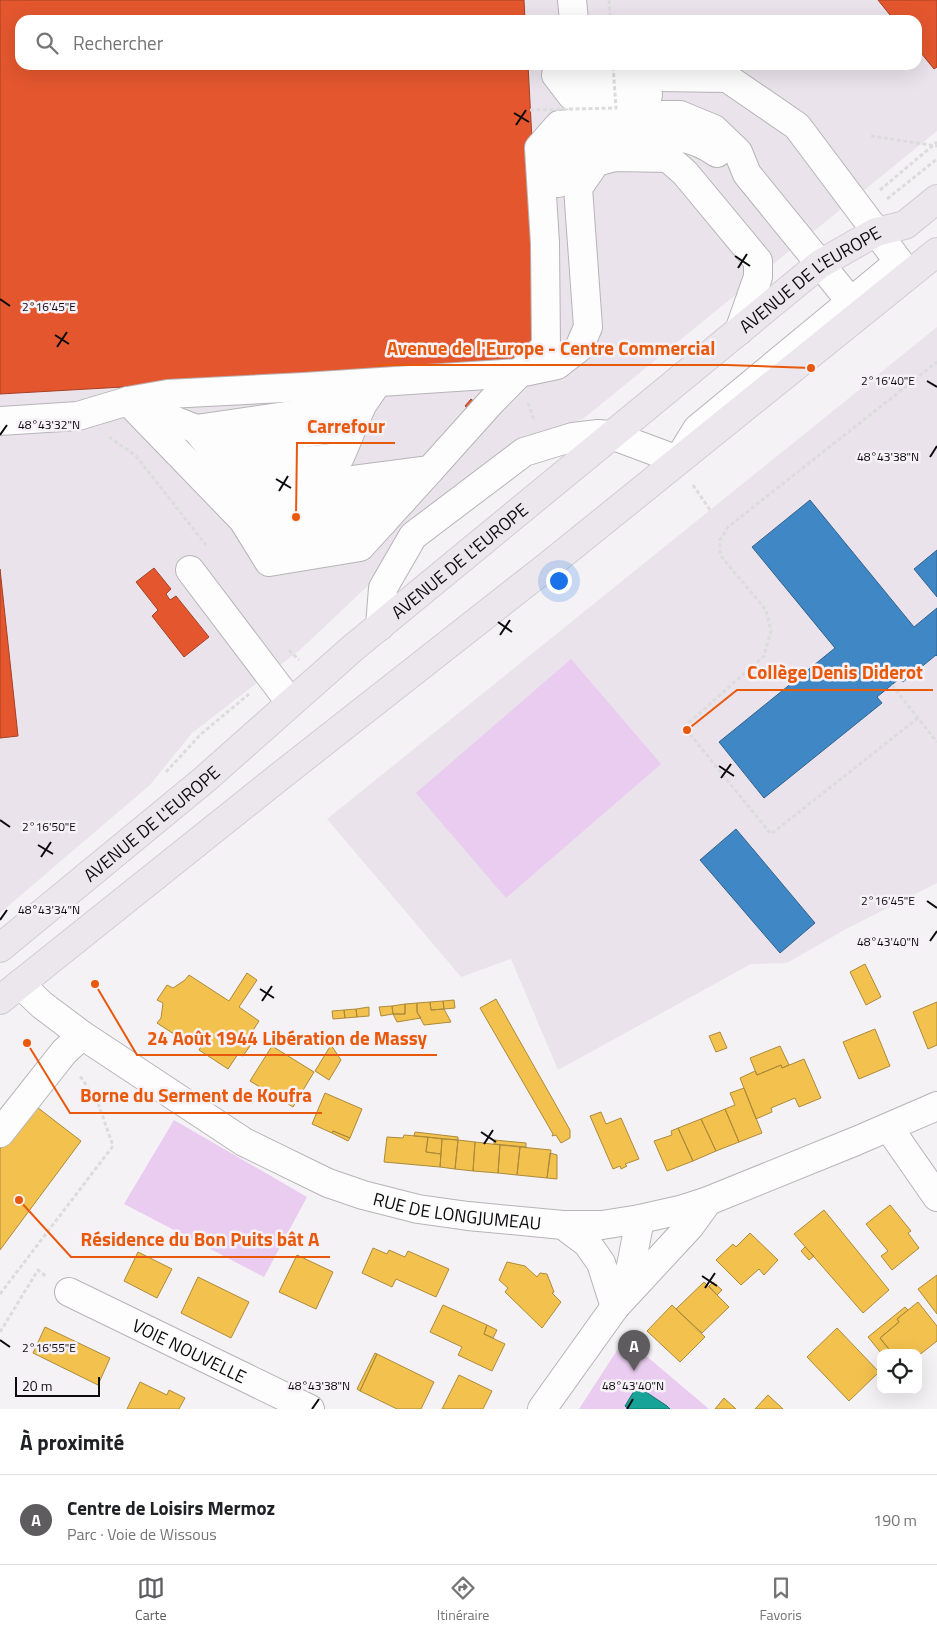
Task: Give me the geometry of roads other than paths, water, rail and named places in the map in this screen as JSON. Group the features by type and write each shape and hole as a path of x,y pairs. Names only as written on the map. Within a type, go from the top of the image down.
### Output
{"main road":[{"name":"AVENUE DE L'EUROPE","path":"0,948 204,780 294,699 380,626 820,264 876,232 905,225 937,198"},
{"path":"10,992 279,777 542,571 683,470 855,308 937,252"}],"street":[{"path":"572,0 574,15"},
{"path":"558,183 565,157 586,140 643,137 685,138 705,145 747,174 855,308 899,262 798,126 752,94 727,78 683,71 586,76 568,70 572,96 752,94"},
{"path":"250,529 383,522 491,402 546,346 545,243 539,148 559,125 680,115 714,129 738,152 747,174"},
{"path":"643,137 685,173 758,261 758,277 739,331"},
{"path":"0,421 78,416 128,401 168,394 377,383 442,377 514,379 557,364 579,348 588,326 578,188 596,162 615,158 668,158"},
{"path":"128,401 204,438 229,470 340,457 357,416 377,383"},
{"path":"128,401 222,497 250,529"},
{"path":"204,438 357,416"},
{"path":"380,626 383,588 413,536 524,452 574,437 598,434 611,435 683,470"},
{"path":"222,497 430,470"},
{"path":"250,529 403,500"},
{"path":"190,570 294,699"},
{"name":"RUE DE LONGJUMEAU","path":"10,992 42,1005 73,1043 244,1142 328,1183 363,1195 418,1208 468,1216 564,1225 602,1225 640,1220 708,1201 889,1128 937,1106"},
{"path":"0,1133 73,1043"},
{"path":"889,1128 937,1197"},
{"path":"542,1409 615,1307 690,1226 708,1201"},
{"path":"615,1307 632,1266 640,1220"},
{"path":"564,1225 587,1243 601,1263 615,1307"},
{"name":"VOIE NOUVELLE","path":"69,1292 310,1409"}],"place":[{"name":"Avenue de l'Europe - Centre Commercial","path":"811,368"},
{"name":"Carrefour","path":"296,517"},
{"name":"Collège Denis Diderot","path":"687,730"},
{"name":"24 Août 1944 Libération de Massy","path":"95,984"},
{"name":"Borne du Serment de Koufra","path":"27,1043"},
{"name":"Résidence du Bon Puits bât A","path":"19,1200"},
{"name":"Centre de Loisirs Mermoz","path":"634,1371"}]}
